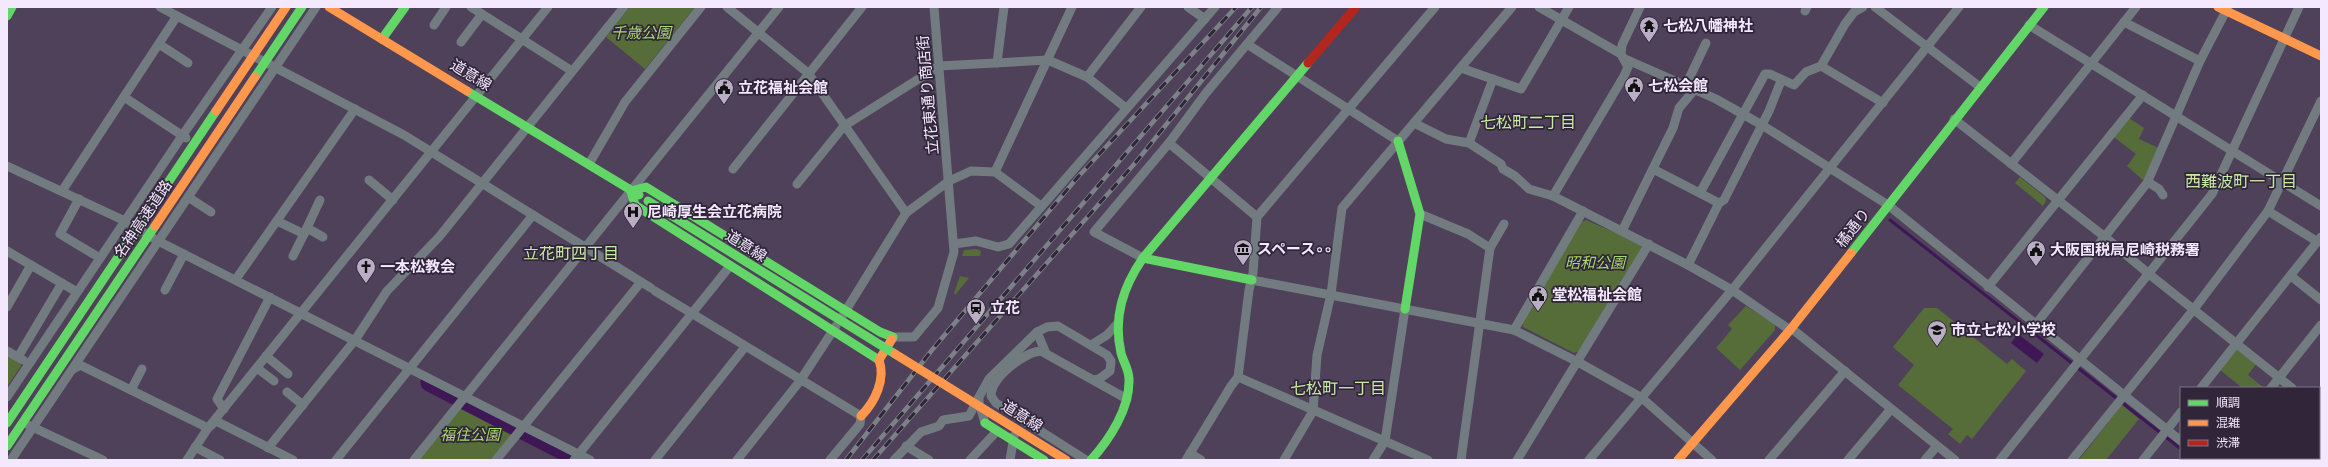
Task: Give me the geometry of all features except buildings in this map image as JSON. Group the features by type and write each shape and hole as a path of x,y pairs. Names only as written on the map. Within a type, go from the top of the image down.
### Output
{"main road":[{"path":"7,16 12,7"},
{"name":"名神高速道路","path":"7,423 286,7"},
{"name":"名神高速道路","path":"7,446 302,7"},
{"name":"道意線","path":"330,7 589,164 1066,460"},
{"path":"382,39 405,7"},
{"path":"1091,460 1123,411 1127,399 1129,378 1121,352 1118,323 1121,298 1130,276 1143,258 1356,7"},
{"name":"橘通り","path":"1678,460 1791,329 1954,119 2044,7"},
{"path":"2224,8 2321,56"},
{"path":"1398,141 1420,214 1406,309"},
{"path":"861,416 870,406 879,391 878,385 882,375 879,360 893,337 880,332 646,187 631,191 635,205 879,360"},
{"path":"1143,258 1252,280"},
{"path":"985,423 1044,460"}],"street":[{"path":"160,7 242,48 431,152 800,381 861,416 860,424 830,460"},
{"path":"7,397 182,136 272,7"},
{"path":"11,460 316,7"},
{"path":"434,25 446,7"},
{"path":"187,460 208,428 548,7"},
{"path":"268,448 353,343 387,292 439,237 624,7"},
{"path":"589,164 625,102 701,7"},
{"path":"727,7 808,73 906,213"},
{"path":"414,460 779,7"},
{"path":"733,169 862,7"},
{"name":"立花東通り商店街","path":"893,337 914,337 938,308 954,252 934,7"},
{"path":"997,63 1004,7"},
{"path":"995,172 1072,7"},
{"path":"1087,77 1141,7"},
{"path":"1188,7 1205,19"},
{"path":"954,244 976,241 990,246 1005,246 1215,7"},
{"path":"1143,258 1094,232 1170,143 1206,92 1278,7"},
{"path":"1201,460 1188,457 1238,377 1249,290 1252,280 1256,217 1435,7"},
{"path":"1284,460 1313,411 1317,355 1331,294 1342,208 1512,7"},
{"path":"1539,7 1622,56 1695,89 1762,125 1830,170 1888,205 2180,440"},
{"path":"1460,68 1521,89 1569,7"},
{"path":"1553,196 1624,76 1628,67 1622,56 1622,45 1640,7"},
{"path":"1700,193 1765,74 1770,74 1781,81 1794,85 1806,72 1821,66 1845,24 1854,12 1863,7"},
{"path":"1875,7 1980,87"},
{"path":"1589,460 1732,290 1830,170 1959,7"},
{"path":"2011,164 2136,7"},
{"path":"473,8 572,71"},
{"path":"2036,324 2148,182 2224,8"},
{"path":"2000,460 2212,194 2284,39 2295,8"},
{"path":"461,42 482,14"},
{"path":"62,191 178,16"},
{"path":"2124,22 2200,61"},
{"path":"2029,25 2176,116 2233,147 2282,182 2321,206"},
{"path":"1686,85 1706,42"},
{"path":"159,44 188,63"},
{"path":"1247,44 1347,110 1398,141"},
{"path":"798,184 844,126 940,66 1048,60 1087,77 1126,108"},
{"path":"1821,66 1883,103"},
{"path":"1469,144 1493,79"},
{"path":"1688,265 1719,203 1724,200 1762,125 1781,81"},
{"path":"1622,231 1673,128 1679,108 1695,89"},
{"path":"1988,287 2143,95"},
{"path":"124,97 214,158"},
{"path":"2072,460 2194,309 2268,211 2321,100"},
{"path":"236,280 355,109"},
{"path":"1954,119 2106,237 2149,274 2291,387"},
{"path":"1414,123 1446,139 1469,144 1501,164 1503,168 1516,176 1528,189 1553,196 1649,244 1732,290 1791,329 1955,460"},
{"path":"1170,143 1256,217"},
{"path":"7,166 125,221 158,241 302,313 353,343 576,458 590,460"},
{"path":"1653,169 1719,203"},
{"path":"737,460 800,381 906,213 949,181 971,171 995,172 1041,206"},
{"path":"369,180 393,200"},
{"path":"2148,182 2159,189 2163,195"},
{"path":"188,197 211,212"},
{"path":"80,199 60,234 100,258"},
{"path":"293,256 320,200"},
{"path":"1514,330 1583,211"},
{"path":"2201,387 2237,344 2319,239 2268,211"},
{"path":"336,460 533,214"},
{"path":"1420,214 1468,234 1490,248"},
{"path":"277,221 323,237"},
{"path":"1461,460 1490,248 1504,224"},
{"path":"1517,460 1649,244"},
{"path":"7,251 77,292"},
{"path":"166,290 184,254"},
{"path":"7,307 31,265"},
{"path":"576,458 730,266"},
{"path":"2291,276 2321,300"},
{"path":"1252,280 1514,330 1578,362 1642,398 1712,460"},
{"path":"496,460 641,282"},
{"path":"18,358 62,283"},
{"path":"224,409 217,399 270,298"},
{"path":"1373,460 1385,441 1406,309"},
{"path":"1091,345 1107,334 1118,323"},
{"path":"2272,387 2321,325"},
{"path":"894,460 921,432 939,426 943,420 969,416 989,380 1037,332 1048,327 1058,326 1107,355 1111,365 1107,374 1094,380"},
{"path":"1037,332 1045,351"},
{"path":"655,460 745,347"},
{"path":"40,348 72,369"},
{"path":"7,351 30,363"},
{"path":"1086,460 994,401 991,391 1003,375 1024,356 1030,352 1045,351 1127,399"},
{"path":"266,356 288,374"},
{"path":"72,369 80,365 208,428"},
{"path":"257,368 274,381"},
{"path":"131,390 142,369"},
{"path":"1769,460 1845,371"},
{"path":"1238,377 1428,460"},
{"path":"287,392 303,405"},
{"path":"979,397 980,410 985,423"},
{"path":"1848,460 1891,409"},
{"path":"7,411 32,428 103,460"},
{"path":"2143,460 2180,413"},
{"path":"208,428 216,421 293,460"},
{"path":"1010,460 1012,440 1023,421"},
{"path":"970,460 997,431"},
{"path":"906,446 929,460"},
{"path":"1925,460 1938,446"},
{"path":"195,447 220,460"}],"green space":[{"name":"千歳公園","path":"630,7 695,7 645,69 606,37"},
{"path":"2129,118 2144,128 2139,139 2159,148 2144,181 2127,166 2136,154 2114,137"},
{"path":"2020,177 2045,197 2046,201 2043,206 2015,183"},
{"name":"昭和公園","path":"1586,220 1641,244 1642,249 1580,351 1574,353 1523,327 1523,322 1581,222"},
{"path":"977,249 981,251 980,256 962,256 964,250"},
{"path":"960,276 969,278 955,295 954,293"},
{"path":"1746,306 1775,324 1775,330 1740,370 1716,348 1732,329 1728,325"},
{"path":"1924,308 1937,308 2007,364 2012,359 2026,371 1972,439 1967,435 1960,444 1948,434 1953,429 1898,385 1914,365 1893,347"},
{"path":"2237,350 2256,364 2248,375 2263,387 2239,387 2240,386 2220,370"},
{"path":"7,355 20,362 21,366 7,387"},
{"name":"福住公園","path":"465,405 512,429 513,434 492,460 419,460 461,407"},
{"path":"2122,405 2139,419 2106,460 2079,460"}],"shaded area":[{"path":"2018,334 2044,354 2037,363 2011,343"}],"waterway":[{"path":"1890,220 2180,448"},
{"path":"429,383 579,460"},
{"path":"2226,460 2234,459"}],"railway":[{"path":"846,460 932,350 1077,178 1236,7"},
{"path":"862,460 1252,7"},
{"path":"873,460 1136,162 1261,7"}],"traffic: fast":[{"path":"7,16 12,7"},
{"path":"255,77 302,7"},
{"path":"382,39 405,7"},
{"path":"1851,253 2044,7"},
{"path":"1091,460 1112,433 1126,401 1129,376 1121,353 1118,327 1119,315 1125,291 1136,269 1143,258 1308,63"},
{"path":"467,91 639,195"},
{"path":"7,423 216,111"},
{"path":"1398,141 1420,214 1405,309"},
{"path":"631,191 646,187 880,332 893,337 892,339"},
{"path":"631,191 635,205 879,360"},
{"path":"648,201 895,354"},
{"path":"7,446 155,226"},
{"path":"1143,258 1252,280"},
{"path":"985,423 1044,460"}],"traffic: slow":[{"path":"216,111 286,7"},
{"path":"329,7 467,91"},
{"path":"2218,7 2321,56"},
{"path":"155,226 255,77"},
{"path":"1678,460 1790,330 1851,253"},
{"path":"861,416 871,404 878,390 881,375 879,360 892,339"},
{"path":"895,354 1066,460"}],"traffic: jam":[{"path":"1308,63 1356,7"}],"place":[{"name":"七松八幡神社","path":"1649,43"},
{"name":"七松会館","path":"1634,103"},
{"name":"立花福祉会館","path":"724,105"},
{"name":"尼崎厚生会立花病院","path":"633,229"},
{"name":"スペース○○","path":"1243,266"},
{"name":"大阪国税局尼崎税務署","path":"2036,267"},
{"name":"一本松教会","path":"366,284"},
{"name":"堂松福祉会館","path":"1538,312"},
{"name":"立花","path":"976,325"},
{"name":"市立七松小学校","path":"1937,347"}],"district":[{"name":"七松町二丁目","path":"1528,122"},
{"name":"西難波町一丁目","path":"2241,181"},
{"name":"立花町四丁目","path":"571,253"},
{"name":"七松町一丁目","path":"1338,388"}]}
